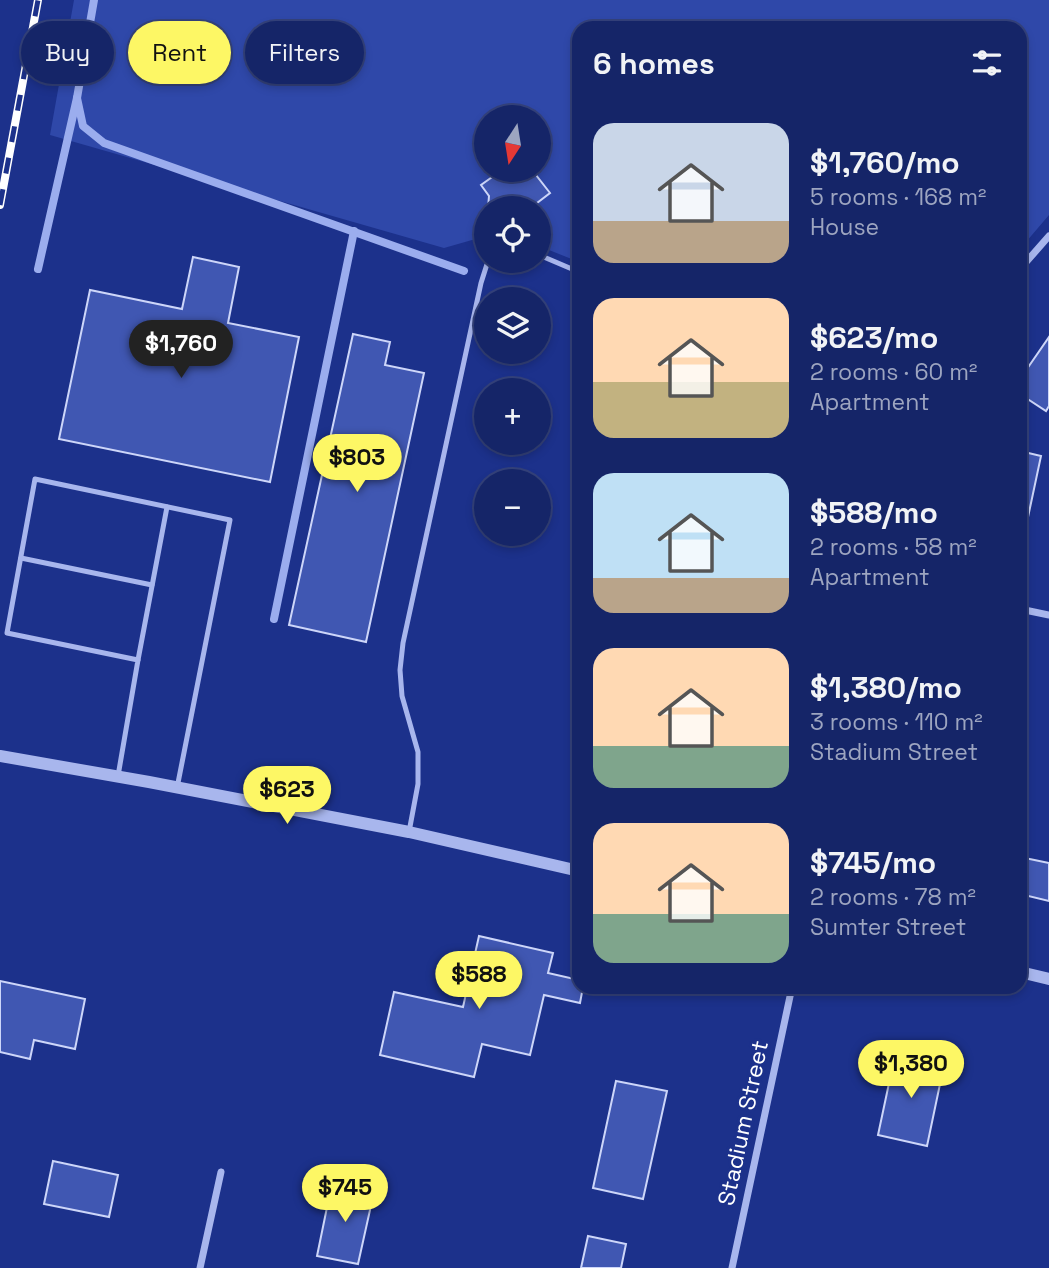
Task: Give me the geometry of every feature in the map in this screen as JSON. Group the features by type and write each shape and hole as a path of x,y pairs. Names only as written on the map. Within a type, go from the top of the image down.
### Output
{"street":[{"path":"1027,261 1049,236"},
{"path":"1027,610 1049,615"},
{"path":"0,756 409,832 572,869"},
{"path":"1027,974 1049,979"},
{"name":"Stadium Street","path":"732,1268 791,994"},
{"path":"200,1268 221,1171"}],"lane":[{"path":"551,260 572,269"},
{"path":"409,832 418,785 418,752 402,696 400,670 403,643 484,273"},
{"path":"138,660 7,633 36,480 230,520 177,788"},
{"path":"118,777 167,507"},
{"path":"21,558 152,585"}],"shaded area":[{"path":"74,0 1049,0 1049,215 1027,241 1027,21 572,21 572,259 551,251 551,196 474,196 474,239 444,248 50,135 59,84 114,84 114,21 70,21"}],"building":[{"path":"485,182 541,182 550,193 546,196 489,196 481,185"},
{"path":"193,257 239,267 228,323 299,337 270,482 59,439 90,290 182,309"},
{"path":"353,334 390,342 385,365 424,373 366,642 289,625"},
{"path":"1049,337 1049,406 1046,411 1027,399 1027,369"},
{"path":"1027,453 1041,456 1027,522"},
{"path":"1027,858 1049,863 1049,901 1027,896"},
{"path":"479,936 553,953 548,973 572,978 572,994 582,994 580,1003 544,995 530,1055 482,1044 474,1077 380,1055 394,992 463,1007"},
{"path":"0,981 85,999 75,1049 34,1040 30,1059 0,1052"},
{"path":"895,1055 944,1065 927,1146 878,1135"},
{"path":"616,1081 667,1091 643,1199 593,1188"},
{"path":"53,1161 118,1175 109,1217 44,1204"},
{"path":"332,1183 374,1192 358,1264 317,1256"},
{"path":"588,1236 626,1244 621,1268 581,1268"}],"waterway":[{"path":"38,269 77,98 94,0"},
{"path":"77,98 83,126 104,143 464,271"},
{"path":"274,619 354,231"}],"railway":[{"path":"0,205 38,0"}]}
